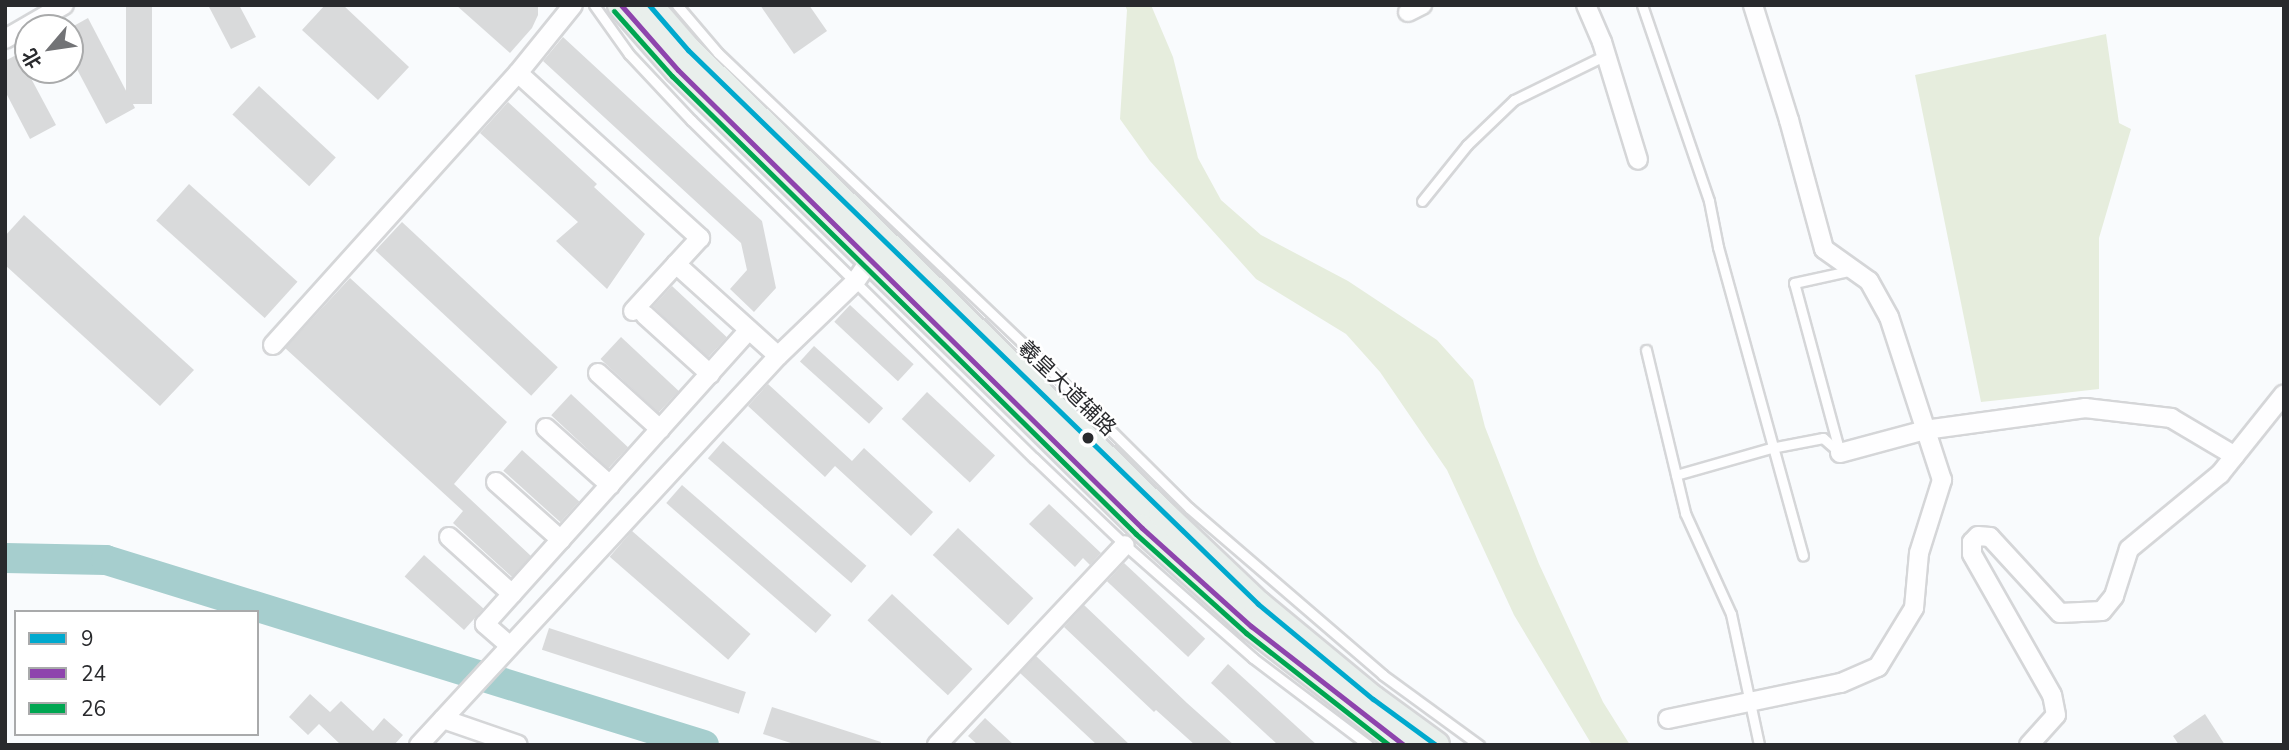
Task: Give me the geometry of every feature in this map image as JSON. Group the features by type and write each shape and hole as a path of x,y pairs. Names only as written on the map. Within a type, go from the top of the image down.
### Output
{"main road":[{"path":"621,5 678,70 877,250 1258,604 1373,699 1436,745"},
{"path":"649,5 688,50 1142,528 1251,626 1405,745"}],"street":[{"path":"5,39 64,5"},
{"path":"273,345 518,73 573,5"},
{"path":"1586,5 1606,55 1637,160"},
{"path":"1668,719 1841,683 1878,667 1914,608 1919,553 1942,480 1889,317 1869,281 1824,249 1789,120 1753,5"},
{"path":"518,73 700,237 639,313 710,374"},
{"path":"419,745 778,356 855,282 877,250"},
{"path":"676,264 778,356"},
{"path":"509,645 485,624 750,330"},
{"path":"598,373 660,429"},
{"path":"2029,745 2056,715 2052,695 1972,554 1972,542 1982,535 1990,537 2060,613 2102,611 2114,596 2129,549 2220,474 2284,394"},
{"path":"1840,453 1925,430 2085,408 2171,418 2235,456"},
{"path":"546,428 610,485"},
{"path":"496,482 561,540"},
{"path":"449,537 512,594"},
{"path":"937,745 1125,545"},
{"path":"448,714 518,745"}],"lane":[{"path":"594,5 629,54 855,282 1125,545 1253,658 1368,745"},
{"name":"羲皇大道辅路","path":"677,5 718,52 1042,362 1189,508 1383,675 1479,745"},
{"path":"1642,5 1709,201 1718,247 1804,556"},
{"path":"1422,201 1467,145 1514,100 1606,55"},
{"path":"1840,453 1794,283 1853,270"},
{"path":"1646,350 1685,513 1731,614 1752,701 1759,745"},
{"path":"1676,475 1772,448 1823,438 1840,453"}],"green space":[{"path":"1125,5 1151,5 1173,57 1198,158 1221,200 1261,235 1348,281 1437,340 1473,380 1485,427 1539,564 1603,702 1630,745 1592,745 1514,615 1447,470 1380,372 1346,334 1256,279 1150,161 1120,119 1127,10"},
{"path":"2106,34 2119,123 2131,129 2099,238 2099,389 1981,402 1915,75"}],"building":[{"path":"126,5 152,5 152,104 126,104"},
{"path":"208,5 239,5 256,37 231,49"},
{"path":"325,5 343,5 409,67 378,100 302,30"},
{"path":"456,5 538,5 538,15 532,28 510,53"},
{"path":"760,5 809,5 827,31 794,54"},
{"path":"88,18 135,108 106,124 84,82 84,20"},
{"path":"563,37 762,221 776,288 754,312 730,289 747,270 741,243 543,61"},
{"path":"14,56 14,84 34,84 56,125 30,139 5,91 5,61"},
{"path":"259,86 336,158 309,186 232,115"},
{"path":"508,102 597,184 594,187 645,234 607,289 556,241 578,222 480,133"},
{"path":"189,184 297,282 265,318 156,220"},
{"path":"24,215 194,370 160,406 5,265 5,236"},
{"path":"402,222 558,367 531,396 375,251"},
{"path":"350,278 507,422 454,484 531,556 512,577 453,523 463,511 285,348"},
{"path":"672,286 727,337 708,358 653,306"},
{"path":"850,305 914,364 898,381 834,322"},
{"path":"621,337 679,391 658,413 601,359"},
{"path":"814,346 883,408 869,424 800,362"},
{"path":"768,384 852,461 864,448 933,512 911,536 835,466 825,477 748,406"},
{"path":"927,392 995,455 970,482 902,419"},
{"path":"571,394 628,447 608,468 551,415"},
{"path":"723,441 866,566 851,583 708,458"},
{"path":"522,450 579,502 560,522 503,471"},
{"path":"682,485 831,615 816,633 666,503"},
{"path":"1049,504 1101,553 1090,565 1083,558 1075,567 1029,524"},
{"path":"958,528 1033,598 1008,625 933,555"},
{"path":"632,531 750,634 728,660 610,557"},
{"path":"424,555 483,609 464,630 405,577"},
{"path":"1124,563 1205,639 1188,657 1107,581"},
{"path":"892,594 972,669 948,695 867,620"},
{"path":"1084,605 1234,745 1195,745 1156,710 1154,712 1064,627"},
{"path":"549,628 746,692 739,714 542,650"},
{"path":"1036,656 1130,745 1097,745 1020,673"},
{"path":"1228,664 1317,745 1278,745 1211,683"},
{"path":"310,694 330,712 341,701 373,731 384,718 403,735 394,745 341,745 319,724 308,735 289,717"},
{"path":"772,707 881,742 880,745 797,745 763,734"},
{"path":"2205,714 2225,745 2179,745 2173,736"},
{"path":"985,718 1014,745 978,745 968,736"}],"waterway":[{"path":"5,558 106,560 704,745"}],"transit line":[{"name":"24","path":"621,5 678,70 1142,528 1251,626 1404,745"},
{"name":"9","path":"649,5 688,50 1258,604 1373,699 1436,745"},
{"name":"26","path":"614,11 672,76 1136,534 1246,633 1389,745"}]}
